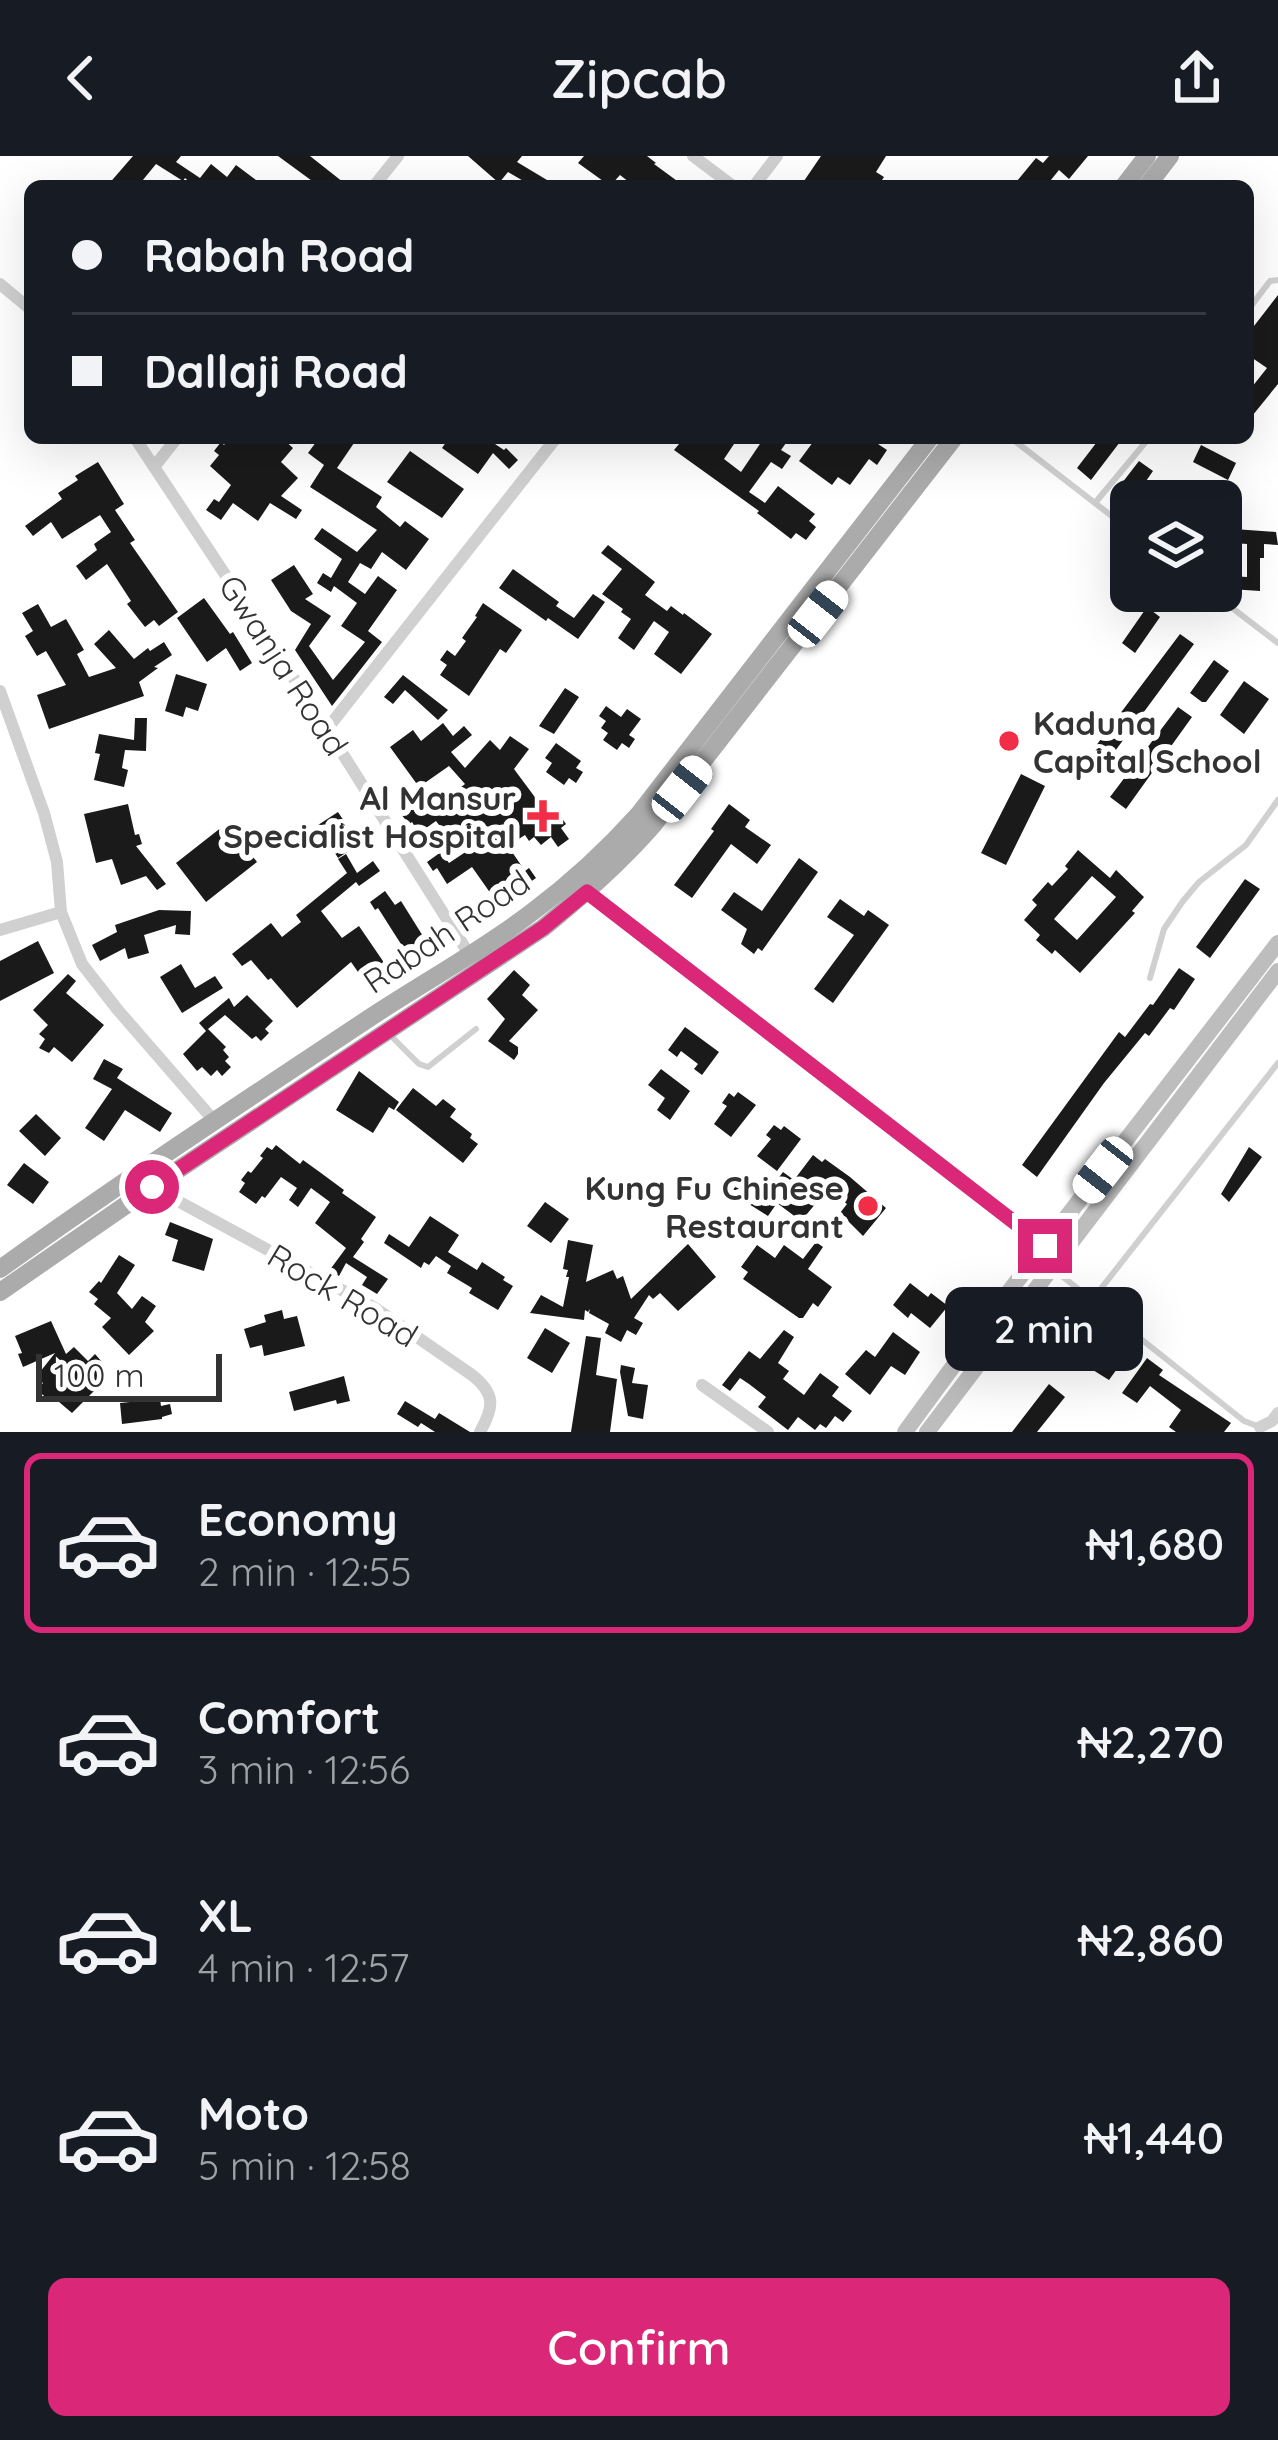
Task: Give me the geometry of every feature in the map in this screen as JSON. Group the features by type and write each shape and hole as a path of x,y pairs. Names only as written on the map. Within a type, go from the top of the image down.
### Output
{"main road":[{"path":"1129,180 1147,156"},
{"path":"1152,180 1170,156"},
{"name":"Rabah Road","path":"0,1269 527,916 572,881 639,814 925,444"},
{"name":"Rabah Road","path":"0,1292 543,928 623,860 949,444"},
{"path":"905,1432 1278,943"},
{"path":"927,1432 1278,971"}],"street":[{"path":"379,180 398,156"},
{"path":"693,156 725,180"},
{"path":"759,180 777,156"},
{"path":"0,284 24,304"},
{"name":"Gwanja Road","path":"138,444 470,954"},
{"path":"154,467 172,444"},
{"path":"327,729 551,444"},
{"path":"0,691 44,813 57,862 61,912 82,964 216,1123"},
{"path":"587,892 1045,1246"},
{"path":"0,929 61,912"},
{"name":"Rock Road","path":"152,1187 375,1308 472,1375 486,1387 490,1400 491,1413 480,1432"},
{"path":"703,1384 768,1432"},
{"path":"1260,1427 1278,1413"}],"lane":[{"path":"1254,302 1270,281 1278,280"},
{"path":"1019,444 1110,514"},
{"path":"1095,503 1144,444"},
{"path":"1237,612 1278,643"},
{"path":"1150,978 1164,929 1183,902 1199,882 1246,844 1278,800"},
{"path":"386,1031 428,1067 476,1029"},
{"path":"1092,1300 1278,1063"},
{"path":"1050,1267 1244,1421 1260,1427"}],"building":[{"path":"133,156 181,156 176,162 200,178 211,164 227,177 236,165 256,180 181,180 156,164 143,180 112,180"},
{"path":"278,156 310,156 340,180 311,180"},
{"path":"468,156 522,156 517,162 547,180 522,180 508,172 496,180"},
{"path":"584,156 647,156 676,180 626,180 620,175 615,180 602,180 578,163"},
{"path":"821,156 886,156 876,172 882,180 805,180"},
{"path":"1049,156 1088,156 1069,179 1059,170 1051,180 1018,180 1036,158 1043,163"},
{"path":"1278,295 1278,384 1254,414 1254,384 1267,368 1254,359 1254,326"},
{"path":"289,444 293,448 281,462 298,478 281,496 302,510 296,519 270,503 258,521 233,503 221,520 206,510 231,485 210,466 219,455 214,451 224,445"},
{"path":"315,444 353,444 337,468 382,497 376,507 400,527 405,521 429,539 406,570 382,552 371,569 360,563 348,582 365,594 378,576 397,590 368,631 382,642 332,706 295,650 311,624 291,611 271,580 294,565 313,594 305,599 331,616 309,646 333,680 365,642 341,626 357,603 334,586 331,592 317,583 323,573 331,578 342,559 314,539 322,528 357,552 377,530 310,487 324,465 308,453"},
{"path":"445,444 495,444 518,460 509,469 493,453 478,474 442,448"},
{"path":"679,444 734,444 724,459 741,472 760,444 785,444 781,450 791,456 782,469 771,462 749,492 765,503 778,486 815,514 809,521 816,527 806,540 796,533 791,539 674,450"},
{"path":"812,444 878,444 887,450 877,465 869,459 850,485 838,477 832,485 799,461"},
{"path":"1095,444 1118,444 1091,480 1077,468"},
{"path":"1201,445 1236,463 1228,480 1193,462"},
{"path":"410,451 464,489 442,518 387,482"},
{"path":"1139,461 1153,471 1147,480 1124,480"},
{"path":"98,462 124,504 115,510 135,540 130,543 178,612 159,626 154,620 145,627 107,564 86,580 76,566 111,532 100,515 62,539 51,522 33,536 25,526 62,499 58,493 78,480 75,476"},
{"path":"1242,530 1276,532 1278,545 1264,544 1264,558 1260,558 1260,591 1242,590 1247,544 1242,544"},
{"path":"608,545 655,582 645,595 667,611 671,606 684,613 712,634 681,674 654,654 669,632 654,621 634,650 618,638 631,619 602,594 622,569 601,553"},
{"path":"513,569 574,618 593,594 605,602 578,639 499,588"},
{"path":"204,598 252,663 240,671 226,648 207,662 177,618"},
{"path":"483,603 522,630 506,653 500,649 469,696 440,675 447,665 440,660 447,650 455,656"},
{"path":"38,604 51,627 66,619 84,650 77,654 89,677 116,668 94,644 109,630 134,659 164,642 172,655 139,682 144,696 49,729 37,695 66,685 46,651 37,656 25,636 33,631 22,613"},
{"path":"1144,612 1160,617 1135,653 1122,643"},
{"path":"1180,634 1194,644 1104,766 1089,755"},
{"path":"1214,660 1229,671 1202,702 1190,693"},
{"path":"176,674 207,684 198,711 186,707 183,717 165,711"},
{"path":"403,675 448,710 438,720 405,690 393,704 384,697"},
{"path":"1244,681 1269,699 1244,734 1220,715"},
{"path":"565,688 579,697 554,734 539,726"},
{"path":"606,706 621,717 627,709 641,719 629,735 635,739 629,748 622,743 617,750 603,740 608,733 601,728 606,721 599,716"},
{"path":"1178,707 1192,717 1126,809 1110,797"},
{"path":"135,718 147,718 146,751 125,750 124,787 94,780 99,734 134,740"},
{"path":"443,723 453,736 464,726 472,735 451,752 465,768 490,740 500,750 510,736 529,749 514,769 537,800 566,824 561,828 569,839 558,847 551,837 541,845 525,835 508,846 525,871 529,868 536,878 519,890 512,879 491,894 472,867 447,884 427,862 441,852 449,863 467,851 436,821 419,833 400,813 406,808 397,798 408,789 428,813 465,784 449,766 419,787 390,747 413,730 421,741"},
{"path":"556,743 581,761 576,768 583,772 576,783 569,778 564,785 546,772 552,763 545,758"},
{"path":"1021,774 1045,786 1006,865 981,853"},
{"path":"128,804 135,835 139,834 142,844 136,846 166,884 157,890 146,876 121,885 112,859 96,863 84,814"},
{"path":"729,804 750,820 745,827 771,845 757,864 731,844 692,898 674,885"},
{"path":"338,812 359,844 338,858 318,825"},
{"path":"227,823 257,862 206,902 176,863"},
{"path":"1078,850 1110,878 1116,870 1144,897 1080,973 1036,940 1040,935 1024,920 1037,905 1032,900 1048,882 1052,886 1068,869 1065,866","holes":["1092,876 1116,897 1077,940 1054,919"]},
{"path":"346,854 357,873 373,861 380,871 359,886 356,882 321,911 342,938 359,926 387,967 363,979 351,962 297,1008 251,960 242,966 232,954 271,923 282,937 301,922 296,915 347,873 338,859"},
{"path":"799,858 818,872 762,951 758,948 754,954 741,944 747,929 721,910 734,892 762,911"},
{"path":"1245,879 1260,889 1210,958 1196,947"},
{"path":"385,891 395,905 401,901 426,941 435,936 440,945 413,963 370,902"},
{"path":"840,899 864,916 868,910 889,925 833,1003 814,989 854,935 827,917"},
{"path":"159,910 191,911 190,935 175,934 176,925 144,935 149,953 128,959 125,948 100,961 92,945 117,932 115,925"},
{"path":"38,941 54,973 0,1001 0,961"},
{"path":"181,964 195,988 215,976 223,988 182,1013 160,977"},
{"path":"1179,968 1195,979 1174,1010 1170,1008 1149,1036 1145,1033 1037,1177 1022,1165 1119,1032 1125,1037"},
{"path":"514,970 530,985 522,995 538,1010 509,1041 518,1047 514,1060 488,1041 505,1019 487,999"},
{"path":"68,974 76,981 66,993 104,1025 72,1062 54,1047 49,1053 39,1048 45,1039 39,1034 48,1025 33,1010"},
{"path":"247,995 273,1021 265,1029 269,1033 261,1041 256,1036 252,1039 225,1015 208,1029 226,1047 223,1050 229,1057 225,1061 231,1067 222,1076 217,1070 211,1076 202,1067 197,1071 183,1054 206,1031 199,1023 229,998 234,1007"},
{"path":"685,1027 719,1052 702,1075 694,1069 698,1064 681,1051 677,1057 668,1050"},
{"path":"104,1059 123,1069 117,1078 172,1113 160,1132 125,1110 104,1141 85,1128 112,1089 93,1079"},
{"path":"661,1069 690,1091 670,1120 657,1110 665,1098 648,1085"},
{"path":"359,1071 399,1102 394,1110 389,1107 373,1133 336,1110"},
{"path":"413,1088 436,1106 443,1099 456,1109 450,1117 478,1144 463,1163 396,1110"},
{"path":"738,1092 756,1105 731,1137 714,1124 727,1106 722,1103 729,1093 734,1097"},
{"path":"36,1114 61,1138 45,1156 19,1131"},
{"path":"774,1125 781,1130 784,1126 801,1139 777,1171 757,1156 771,1139 766,1135"},
{"path":"276,1145 300,1164 303,1160 376,1217 353,1257 388,1279 377,1294 362,1285 367,1277 346,1263 339,1276 329,1271 346,1248 315,1223 330,1202 311,1188 298,1207 289,1200 297,1188 281,1177 256,1204 239,1192 248,1171 263,1158 267,1147 272,1150"},
{"path":"1249,1147 1262,1157 1229,1202 1221,1194"},
{"path":"813,1155 850,1177 886,1208 863,1236 840,1213 847,1204 828,1189 801,1221 777,1203 768,1216 733,1190 738,1183 762,1200 783,1172 794,1180"},
{"path":"24,1163 49,1182 33,1204 7,1185"},
{"path":"545,1202 569,1219 551,1243 527,1226"},
{"path":"430,1216 459,1235 448,1252 477,1270 482,1262 513,1286 498,1310 469,1293 472,1288 447,1273 451,1266 436,1256 421,1268 384,1243 389,1234 409,1247"},
{"path":"170,1222 213,1239 204,1271 172,1261 178,1240 165,1235"},
{"path":"568,1240 593,1245 586,1282 613,1270 617,1279 623,1276 631,1299 688,1244 716,1277 678,1311 660,1293 653,1299 649,1295 634,1318 643,1323 636,1335 627,1330 621,1342 605,1333 609,1324 589,1313 590,1309 585,1310 584,1320 530,1313 541,1295 563,1307 569,1277 563,1269"},
{"path":"816,1242 823,1247 808,1269 832,1287 803,1318 743,1279 748,1272 741,1267 757,1245 775,1258 784,1245 803,1259"},
{"path":"119,1255 135,1265 117,1293 132,1309 142,1296 156,1306 145,1322 154,1331 129,1355 102,1327 111,1318 94,1304 98,1299 89,1292 101,1283"},
{"path":"910,1283 948,1306 930,1328 893,1305"},
{"path":"282,1310 284,1319 297,1316 305,1346 264,1356 262,1345 250,1348 244,1329"},
{"path":"51,1321 66,1354 74,1347 88,1361 95,1354 102,1362 95,1368 106,1379 72,1413 37,1390 43,1383 36,1377 55,1353 23,1367 18,1354 22,1353 15,1336"},
{"path":"545,1328 570,1343 552,1373 527,1358"},
{"path":"784,1330 794,1337 778,1363 789,1371 783,1379 804,1395 820,1373 839,1387 832,1396 852,1411 843,1422 835,1416 826,1428 820,1424 815,1430 798,1417 788,1430 758,1407 766,1397 749,1384 740,1378 730,1391 722,1385 749,1351 760,1359"},
{"path":"1091,1330 1127,1355 1109,1380 1072,1357"},
{"path":"893,1332 920,1352 905,1375 891,1366 870,1395 845,1374 866,1350 875,1357"},
{"path":"586,1336 601,1338 596,1375 617,1379 610,1432 571,1432"},
{"path":"1147,1358 1163,1370 1159,1375 1231,1423 1224,1432 1176,1432 1169,1427 1181,1410 1150,1386 1137,1403 1122,1393"},
{"path":"621,1365 635,1368 632,1383 648,1385 643,1419 628,1416"},
{"path":"344,1376 350,1401 294,1411 289,1392"},
{"path":"1049,1384 1065,1397 1037,1432 1012,1432"},
{"path":"160,1399 161,1406 170,1404 172,1414 122,1424 120,1403"},
{"path":"405,1401 435,1419 439,1413 470,1432 435,1432 421,1423 418,1427 397,1414"}],"place":[{"name":"Kaduna Capital School","path":"1009,741"},
{"name":"Al Mansur Specialist Hospital","path":"543,816"},
{"name":"Kung Fu Chinese Restaurant","path":"868,1206"}],"route":[{"path":"152,1187 543,928 587,892 1045,1246"}]}
